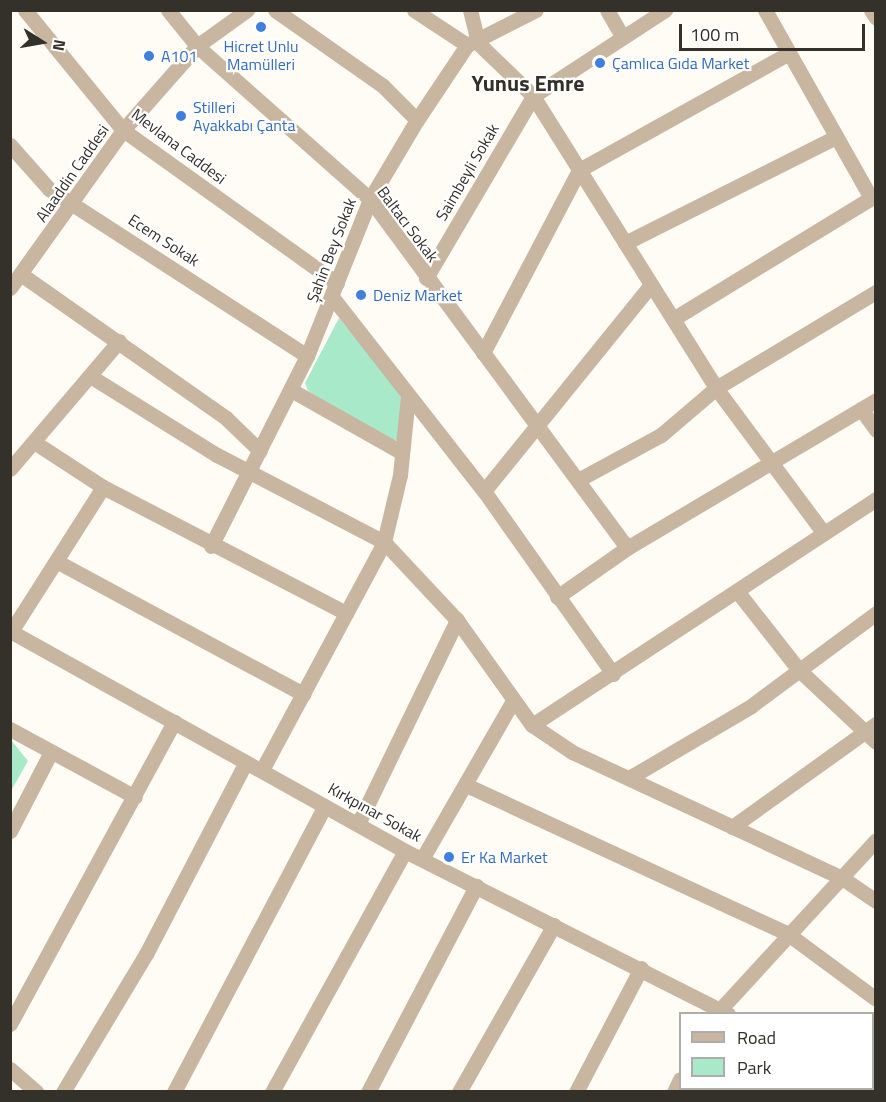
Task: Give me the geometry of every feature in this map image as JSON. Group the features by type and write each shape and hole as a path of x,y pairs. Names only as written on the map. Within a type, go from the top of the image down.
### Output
{"street":[{"name":"Mevlana Caddesi","path":"25,10 123,130 335,291 408,396 484,491 613,674"},
{"name":"Baltacı Sokak","path":"168,10 197,46 370,199 627,548"},
{"name":"Alaaddin Caddesi","path":"10,288 74,203 123,130 197,46 247,10"},
{"path":"275,10 382,86 417,120"},
{"path":"414,10 473,44 533,96 716,388 823,532"},
{"path":"470,10 473,44"},
{"name":"Şahin Bey Sokak","path":"212,546 252,471 307,356 370,199 417,120 473,44 536,10"},
{"path":"607,10 622,36"},
{"name":"Saimbeyli Sokak","path":"426,278 533,96 665,10"},
{"path":"673,319 873,196 836,137 765,10"},
{"path":"872,10 876,18"},
{"path":"483,353 579,170 789,53"},
{"path":"625,243 836,137"},
{"name":"Ecem Sokak","path":"10,145 49,189 74,203 307,356"},
{"path":"22,275 226,418 260,451"},
{"path":"484,491 540,427 651,285"},
{"path":"578,480 661,435 716,388 876,292"},
{"path":"10,469 119,341"},
{"path":"90,376 217,455 252,471 384,542 457,620 513,702 532,725 629,778 842,878 876,902"},
{"path":"291,390 401,452"},
{"path":"262,770 384,542 401,452 408,396"},
{"path":"557,597 627,548 772,466 876,400"},
{"path":"861,409 876,430"},
{"path":"34,442 103,487 212,546 346,613"},
{"path":"11,632 103,487"},
{"path":"532,725 613,674 823,532 876,499"},
{"path":"56,561 303,694"},
{"path":"737,591 799,670 870,727 876,742"},
{"path":"629,778 751,706 876,614"},
{"path":"358,824 457,620"},
{"name":"Kırkpınar Sokak","path":"11,632 405,851 641,968 721,1011"},
{"path":"422,859 513,702"},
{"path":"10,1024 174,722"},
{"path":"732,827 870,727"},
{"path":"10,729 135,796"},
{"path":"11,826 51,752"},
{"path":"63,1092 146,954 246,762"},
{"path":"466,785 788,933 876,999"},
{"path":"174,1092 325,806"},
{"path":"721,1011 788,933 876,840"},
{"path":"272,1092 405,851"},
{"path":"368,1092 476,886"},
{"path":"459,1092 554,925"},
{"path":"576,1092 641,968"},
{"path":"10,1069 36,1092"}],"green space":[{"path":"339,318 403,396 399,439 391,443 308,391 305,383"},
{"path":"11,740 28,761 11,791"}],"place":[{"name":"Hicret Unlu Mamülleri","path":"261,27"},
{"name":"A101","path":"149,56"},
{"name":"Çamlıca Gıda Market","path":"600,63"},
{"name":"Stilleri Ayakkabı Çanta","path":"181,116"},
{"name":"Deniz Market","path":"361,295"},
{"name":"Er Ka Market","path":"449,857"}],"district":[{"name":"Yunus Emre","path":"528,84"}]}
